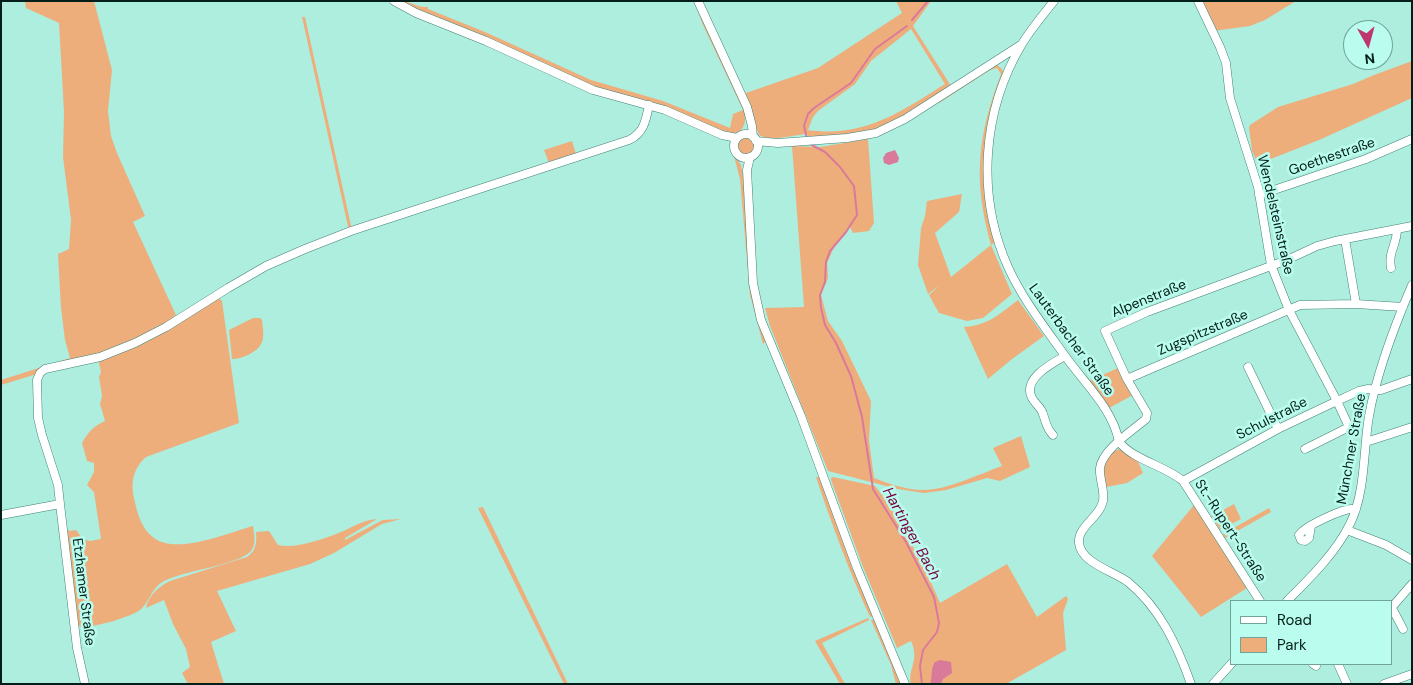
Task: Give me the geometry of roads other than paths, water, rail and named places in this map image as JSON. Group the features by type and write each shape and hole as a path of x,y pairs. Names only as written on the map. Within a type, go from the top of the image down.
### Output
{"street":[{"path":"394,1 593,90 665,110 722,135 734,146 736,152 746,157"},
{"path":"698,1 747,107 757,149"},
{"name":"Lauterbacher Straße","path":"1054,1 1022,43 1007,73 994,112 988,155 988,185 993,220 999,246 1021,293 1107,412 1116,429 1119,442"},
{"name":"Wendelsteinstraße","path":"1198,1 1224,55 1230,98 1259,195 1271,265 1289,310 1349,427 1305,449"},
{"path":"746,157 755,153 757,149 778,143 853,138 876,133 905,119 994,63 1022,43"},
{"path":"994,63 1003,65 1007,73"},
{"name":"Etzhamer Straße","path":"85,684 77,648 56,478 38,418 37,380 40,373 45,369 100,357 136,343 166,327 266,266 305,248 351,231 629,140 643,128 649,105"},
{"path":"734,146 749,118"},
{"path":"722,135 749,135 755,139 778,143"},
{"name":"Goethestraße","path":"1259,195 1366,159 1412,139"},
{"path":"746,157 754,283 761,320 801,416 857,568 904,684"},
{"path":"1271,265 1317,246 1412,226"},
{"path":"1391,268 1389,256 1396,238 1397,229"},
{"path":"1345,239 1356,304"},
{"name":"Alpenstraße","path":"1119,442 1146,419 1148,413 1127,379 1105,331 1271,265"},
{"name":"Münchner Straße","path":"1289,600 1328,558 1347,530 1356,509 1362,477 1369,414 1375,389 1412,285"},
{"name":"Zugspitzstraße","path":"1127,379 1300,305 1356,304 1403,307"},
{"path":"1053,435 1047,428 1043,413 1033,400 1030,388 1040,373 1065,356"},
{"path":"1248,368 1278,429"},
{"name":"Schulstraße","path":"1180,478 1359,391 1381,390 1412,379"},
{"path":"1366,442 1412,427"},
{"path":"1180,478 1139,456 1119,442 1103,458 1100,473 1103,501 1096,516 1081,534 1079,540 1084,555 1091,562 1112,571 1130,584 1159,615 1170,633 1191,684"},
{"name":"St.-Rupert-Straße","path":"1180,478 1259,600"},
{"path":"1,515 60,504"},
{"path":"1311,526 1345,509 1356,509"},
{"path":"1347,530 1386,545 1412,560"},
{"path":"1393,606 1412,584"},
{"path":"1393,609 1403,629"},
{"path":"1213,684 1230,665"},
{"path":"1338,665 1347,684"},
{"path":"1384,684 1412,674"}],"waterway":[{"name":"Hartinger Bach","path":"912,20 928,1"},
{"name":"Hartinger Bach","path":"807,139 804,126 808,114 851,83 875,49 907,26"},
{"name":"Hartinger Bach","path":"808,143 825,152 840,167 854,186 857,215 830,251 826,262 825,282 820,295 821,308 825,325 836,343 851,376 862,417 873,489 906,542 934,597 939,623 937,632 923,650 920,666 922,684"}]}
